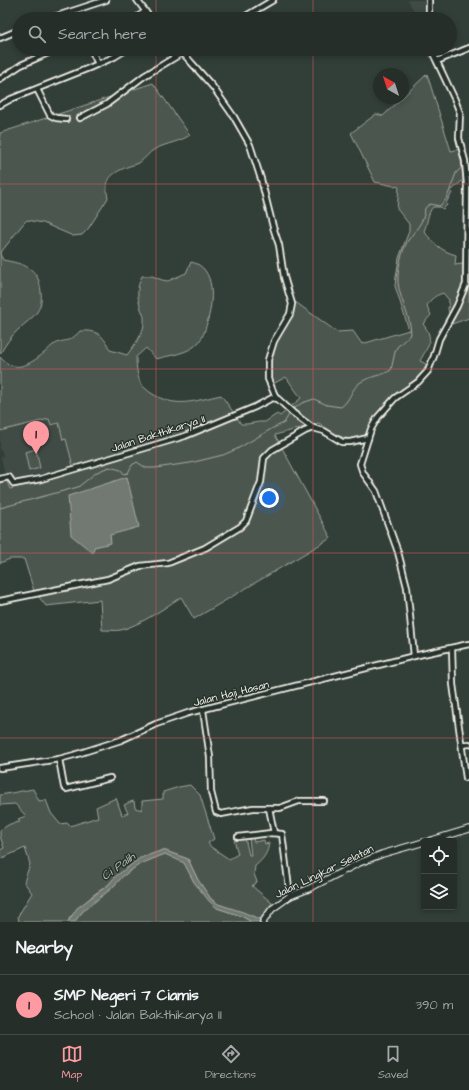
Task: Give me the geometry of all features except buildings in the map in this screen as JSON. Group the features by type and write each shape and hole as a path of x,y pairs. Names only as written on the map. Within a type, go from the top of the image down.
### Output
{"street":[{"path":"69,12 106,0"},
{"path":"137,0 145,12"},
{"path":"253,12 273,0"},
{"path":"429,0 429,12"},
{"path":"0,38 12,33"},
{"path":"457,53 469,48"},
{"path":"0,79 21,65 41,56"},
{"path":"94,56 98,64"},
{"path":"0,105 116,56"},
{"path":"80,118 112,100 174,56"},
{"path":"185,56 213,87 234,117 250,145 281,252 284,276 292,304 290,314 274,341 268,360 268,379 276,398 291,412 313,428 324,431 342,442 350,442 368,438"},
{"path":"414,656 407,587 398,552 376,491 363,473 360,466 373,425 395,398 422,379 428,371 439,339 467,284 467,184 465,164 459,138 460,120 458,107 434,56"},
{"path":"437,61 449,56"},
{"path":"37,89 50,115 56,118 66,119"},
{"name":"Jalan Bakthikarya II","path":"0,478 9,477 14,484 41,479 185,436 255,407 272,398 276,398"},
{"path":"0,601 108,579 140,566 168,563 205,548 240,527 246,521 262,482 264,458 270,451 313,428"},
{"name":"Jalan Haji Hasan","path":"0,768 58,760 121,740 174,717 414,656 469,644"},
{"path":"452,648 453,684 466,778"},
{"path":"203,710 210,757 211,792 216,812 222,814 253,808 280,808 299,801 324,801"},
{"path":"462,745 469,744"},
{"path":"58,760 64,787 66,789 110,778"},
{"path":"269,808 274,833"},
{"path":"439,838 469,829"},
{"path":"238,837 274,833 281,834 290,896"},
{"name":"Jalan Lingkar Selatan","path":"263,922 272,909 290,896 382,854 421,843"}],"shaded area":[{"path":"408,0 428,0 428,12 414,12"},
{"path":"427,74 451,151 460,149 463,180 451,191 452,193 446,203 447,205 443,209 440,207 433,207 431,209 424,231 438,246 456,255 455,265 469,263 469,318 452,324 448,309 449,300 443,293 432,299 427,306 431,315 423,324 429,334 429,342 428,347 420,361 426,364 423,373 389,401 374,419 366,434 360,438 350,439 335,435 319,423 275,435 331,538 194,619 181,597 144,620 121,630 102,630 100,600 46,606 34,591 24,559 10,559 0,563 0,480 6,479 10,489 74,470 66,439 63,440 59,423 51,425 49,419 0,431 0,357 11,365 22,366 33,361 53,345 73,338 80,331 91,331 99,334 110,350 127,355 139,338 144,323 144,317 138,296 142,276 152,276 168,281 186,273 191,262 199,265 205,271 209,278 211,287 211,306 204,334 194,347 173,355 156,359 146,348 136,357 140,382 151,393 169,401 194,401 221,395 241,424 265,422 277,414 280,416 301,398 286,377 267,387 266,360 270,345 294,301 337,332 353,331 362,344 409,330 395,286 399,258 409,231 409,224 397,209 399,187 375,182 351,133 376,114 383,116 396,104 409,104 409,91","holes":["127,477 110,535 110,543 94,547"]},
{"path":"153,83 190,135 155,149 139,163 128,166 112,175 107,187 108,198 88,229 82,235 73,236 43,223 27,220 0,254 0,133"},
{"path":"0,254 3,260 24,265 34,272 40,284 41,297 37,312 13,335 0,354"},
{"path":"48,419 50,426 59,424 63,440 66,440 73,468 9,485 1,457 3,456 2,451 0,451 0,431"},
{"path":"36,449 40,468 29,471 25,452"},
{"path":"127,477 139,527 110,535 111,543 94,547 93,553 71,535 68,496"},
{"path":"190,785 200,795 214,839 208,843 211,847 229,859 238,854 234,840 245,838 249,855 251,855 249,838 253,837 254,842 264,840 265,844 269,843 265,855 255,866 254,874 257,882 252,886 272,903 260,919 218,904 211,899 198,880 188,859 163,850 116,876 108,885 93,895 70,917 68,922 19,922 18,916 32,893 24,882 30,864 25,848 0,859 0,850 4,848 0,836 0,830 10,824 20,822 18,819 26,816 15,804 0,805 0,795 33,789 39,801 46,800 51,813 60,824 67,823 70,826 98,817 96,807 116,798 122,815 128,813 124,805 130,802 134,801 135,808 142,810 142,801 163,799 163,792"},
{"path":"163,850 188,859 198,880 211,899 218,904 243,912 266,922 252,922 241,916 217,908 209,901 194,882 184,863 165,854 140,864 123,876 112,888 84,910 74,922 68,922 77,908 108,885 116,876 140,858"},
{"path":"165,854 184,862 194,882 217,908 241,916 252,922 74,922 84,910 112,888 123,876 140,864"}],"waterway":[{"path":"293,409 302,403 314,399 327,405 341,407 347,401 355,387 361,382 391,370 397,347 411,334 409,319 399,290 398,275 401,258 407,242 423,218 425,208 430,204 441,205 447,198 456,173 464,165"},
{"path":"0,508 78,487 97,472 109,467 121,470 124,474 128,473 132,465 137,462 146,468 155,468 190,463 223,455 284,423 290,413"}],"place":[{"name":"SMP Negeri 7 Ciamis","path":"36,454"}],"water label":[{"name":"Ci Palih","path":"118,866"}]}
